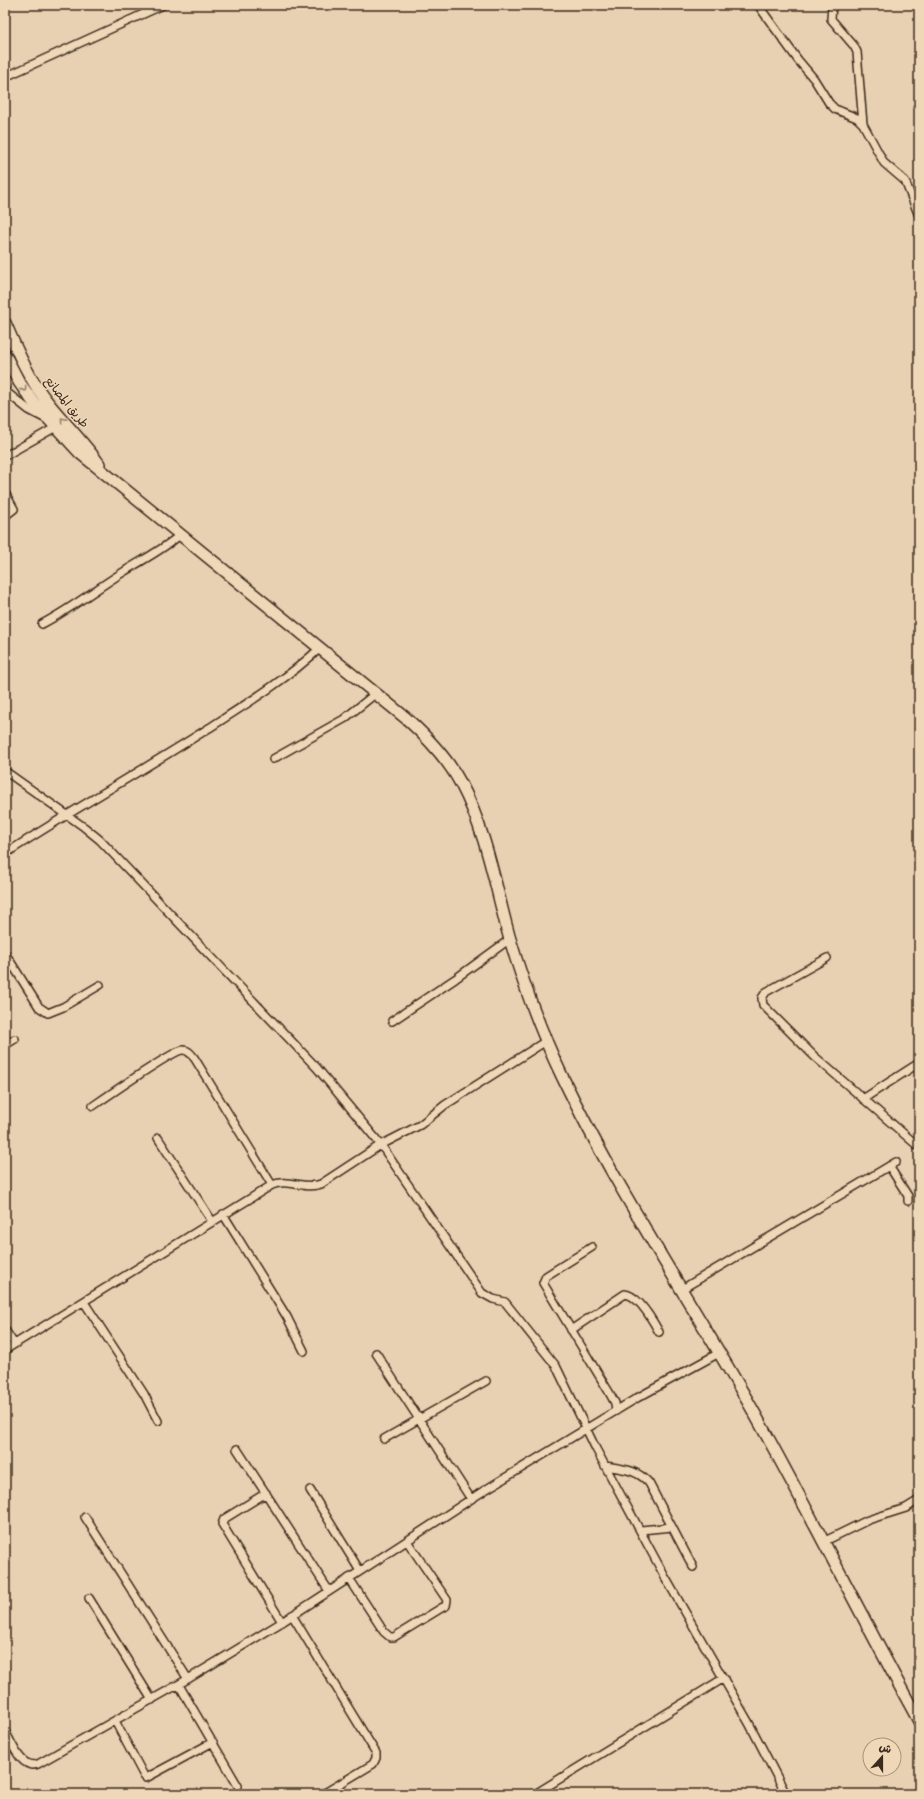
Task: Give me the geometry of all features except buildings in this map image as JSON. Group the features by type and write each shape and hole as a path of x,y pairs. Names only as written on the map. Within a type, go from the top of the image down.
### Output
{"main road":[{"name":"طريق المصانع","path":"5,323 34,382 48,403 87,446 105,473"},
{"path":"5,355 20,382 52,423 80,453 407,719 443,755 461,784 477,821 487,850 510,939 546,1041 582,1115 773,1448 919,1721"}],"street":[{"path":"5,77 163,5"},
{"path":"758,5 798,60 814,79 829,103 836,109 857,118 863,124 884,162 906,181 919,216"},
{"path":"832,5 831,19 854,46 857,52 863,124"},
{"path":"5,391 29,410 52,423 5,456"},
{"path":"5,493 14,509 5,516"},
{"path":"42,624 61,614 125,570 165,548 181,534"},
{"path":"5,854 65,815 114,787 236,710 292,673 320,648"},
{"path":"273,759 344,719 375,694"},
{"path":"5,772 84,827 100,840 140,884 214,958 317,1068 381,1145 482,1293 493,1300 505,1302 553,1361 566,1383 586,1429 605,1466 641,1530 665,1577 724,1678 786,1794"},
{"path":"392,1021 455,979 510,939"},
{"path":"5,953 39,1007 48,1013 100,985"},
{"path":"827,958 769,990 763,996 762,1003 768,1011 814,1056 919,1147"},
{"path":"5,1045 15,1039"},
{"path":"5,1350 272,1185 281,1183 318,1185 381,1145 420,1126 445,1105 546,1041"},
{"path":"93,1106 167,1058 182,1050 186,1050 195,1059 272,1185"},
{"path":"863,1099 919,1063"},
{"path":"158,1138 212,1221"},
{"path":"682,1289 893,1164 908,1196 908,1201"},
{"path":"223,1214 287,1317 304,1351"},
{"path":"592,1247 546,1276 544,1285 613,1398 616,1411"},
{"path":"571,1330 625,1294 632,1296 640,1304 659,1332"},
{"path":"84,1302 144,1394 158,1421"},
{"path":"5,1330 14,1344"},
{"path":"376,1353 471,1499"},
{"path":"5,1731 24,1762 33,1765 115,1721 188,1679 282,1622 471,1499 616,1411 719,1353"},
{"path":"384,1439 418,1418 486,1381"},
{"path":"237,1449 329,1591"},
{"path":"605,1466 629,1470 642,1476 648,1483 693,1567"},
{"path":"310,1490 360,1570"},
{"path":"266,1493 224,1519 222,1524 282,1622"},
{"path":"823,1542 868,1520 906,1508 919,1500"},
{"path":"85,1517 188,1679"},
{"path":"641,1530 672,1527"},
{"path":"349,1578 384,1632 390,1638 446,1606 447,1600 407,1541"},
{"path":"89,1598 152,1700"},
{"path":"292,1615 376,1755 373,1764 323,1794"},
{"path":"536,1794 724,1678"},
{"path":"178,1685 238,1786"},
{"path":"115,1721 146,1778 213,1742"}]}
